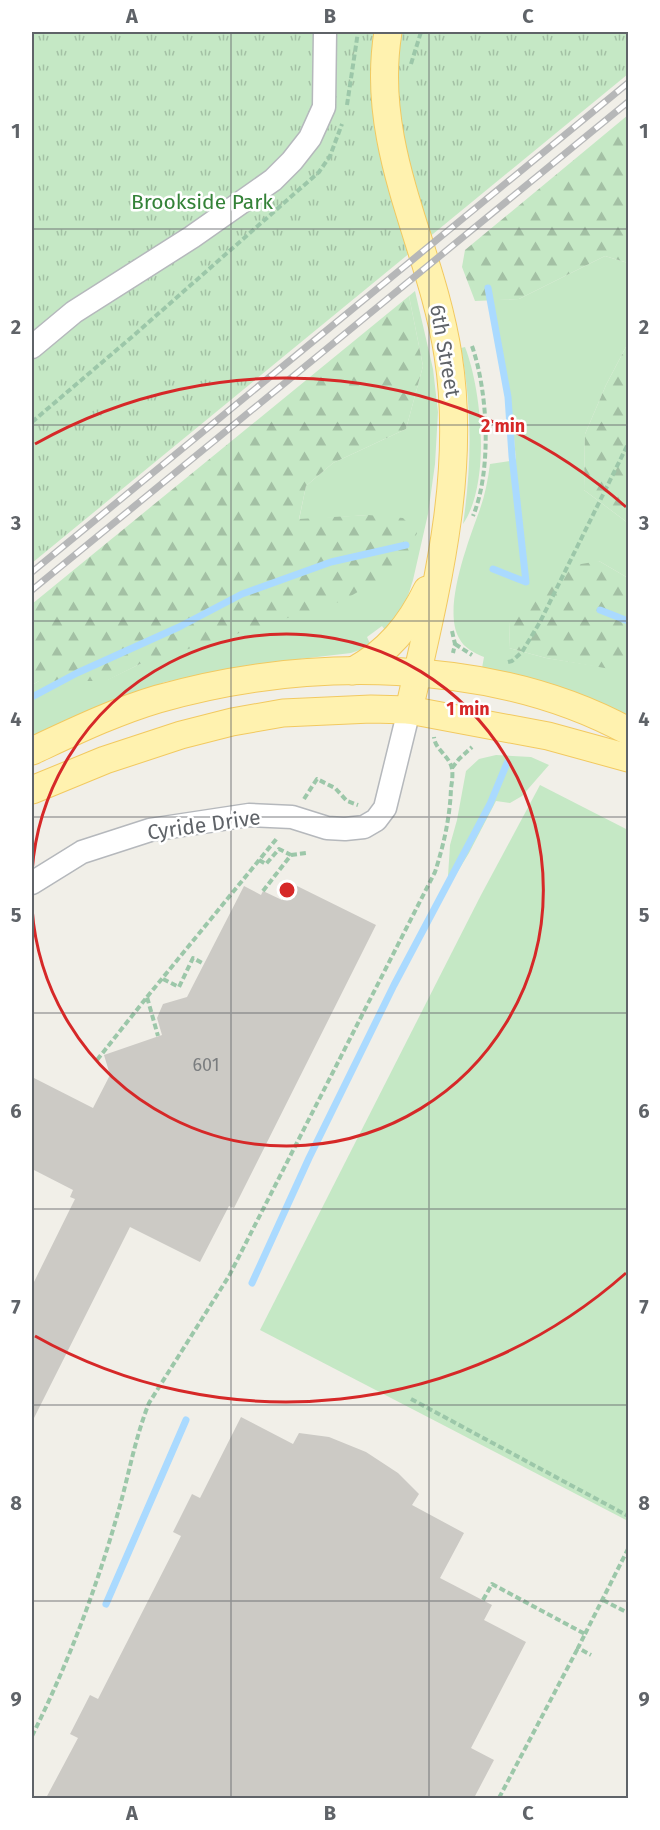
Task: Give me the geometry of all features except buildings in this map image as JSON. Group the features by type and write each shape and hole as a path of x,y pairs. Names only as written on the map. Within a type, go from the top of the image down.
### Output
{"main road":[{"name":"6th Street","path":"388,32 385,47 387,128 398,179 438,304 455,404 449,508 409,710"},
{"path":"352,671 384,652 400,635 417,611 439,564"},
{"path":"32,751 117,713 186,692 277,677 352,671 417,672 529,691 609,720 628,731"},
{"path":"32,790 105,760 181,735 231,722 283,713 371,709 409,710 548,736 628,758"}],"street":[{"path":"32,347 74,312 192,237 273,180 292,161 310,138 324,106 325,32"},
{"name":"Cyride Drive","path":"32,883 82,852 159,829 249,815 292,817 327,828 345,829 364,826 376,820 385,808 409,710"}],"path":[{"path":"499,664 512,661 522,652 540,622 628,444"},
{"path":"455,644 474,657"},
{"path":"435,733 436,746 452,768"},
{"path":"32,1736 55,1687 94,1588 119,1509 141,1424 149,1404 229,1276 435,872 447,826 452,768 476,744"},
{"path":"317,779 334,788 347,801 361,806"},
{"path":"97,1060 280,834"},
{"path":"259,860 267,864 279,849 291,855 306,853"},
{"path":"263,891 291,855"},
{"path":"183,953 204,964"},
{"path":"163,979 178,987 193,958"},
{"path":"147,997 158,1036"},
{"path":"411,1399 628,1516"},
{"path":"499,1798 628,1549"},
{"path":"483,1600 492,1584 585,1634"},
{"path":"603,1600 628,1613"},
{"path":"578,1648 591,1655"}],"green space":[{"name":"Brookside Park","path":"32,32 628,32 628,74 32,563"},
{"path":"628,115 628,263 605,256 519,299 475,301 462,267 465,250"},
{"path":"605,256 628,263 628,343 606,385 585,434 584,490 628,523 628,578 599,561 510,622 509,648 546,658 628,671 628,718 482,668 484,657 470,650 459,638 454,610 459,574 483,498 490,464 516,460 510,394 493,300 519,299"},
{"path":"415,291 433,369 438,412 435,464 428,514 413,580 404,608 388,634 382,626 367,637 371,646 351,653 266,663 165,682 74,717 32,738 32,685 39,681 107,680 140,664 368,515 299,520 306,486 333,463 406,429 423,366 409,296"},
{"path":"409,296 423,366 406,429 333,463 306,486 299,519 368,515 403,518 417,533 403,566 342,601 140,664 106,681 39,681 32,685 32,604"},
{"path":"628,343 628,523 584,490 585,434 606,385"},
{"path":"465,347 476,387 481,437 478,485 472,506 463,524 470,436 461,348"},
{"path":"599,561 628,578 628,672 546,658 509,648 510,622 552,569"},
{"path":"496,755 531,757 549,765 522,796 510,803 496,801 453,879 448,876 450,845 466,771 479,759"},
{"path":"540,785 628,830 628,1521 260,1330 481,895"}],"waterway":[{"path":"488,288 508,397 526,582 493,569"},
{"path":"32,697 77,673 179,627 242,594 331,562 406,545"},
{"path":"600,610 628,621"},
{"path":"252,1283 309,1158 394,985 490,804 507,763"},
{"path":"106,1604 186,1420"}],"railway":[{"path":"32,572 628,83"},
{"path":"32,590 628,102"}]}
